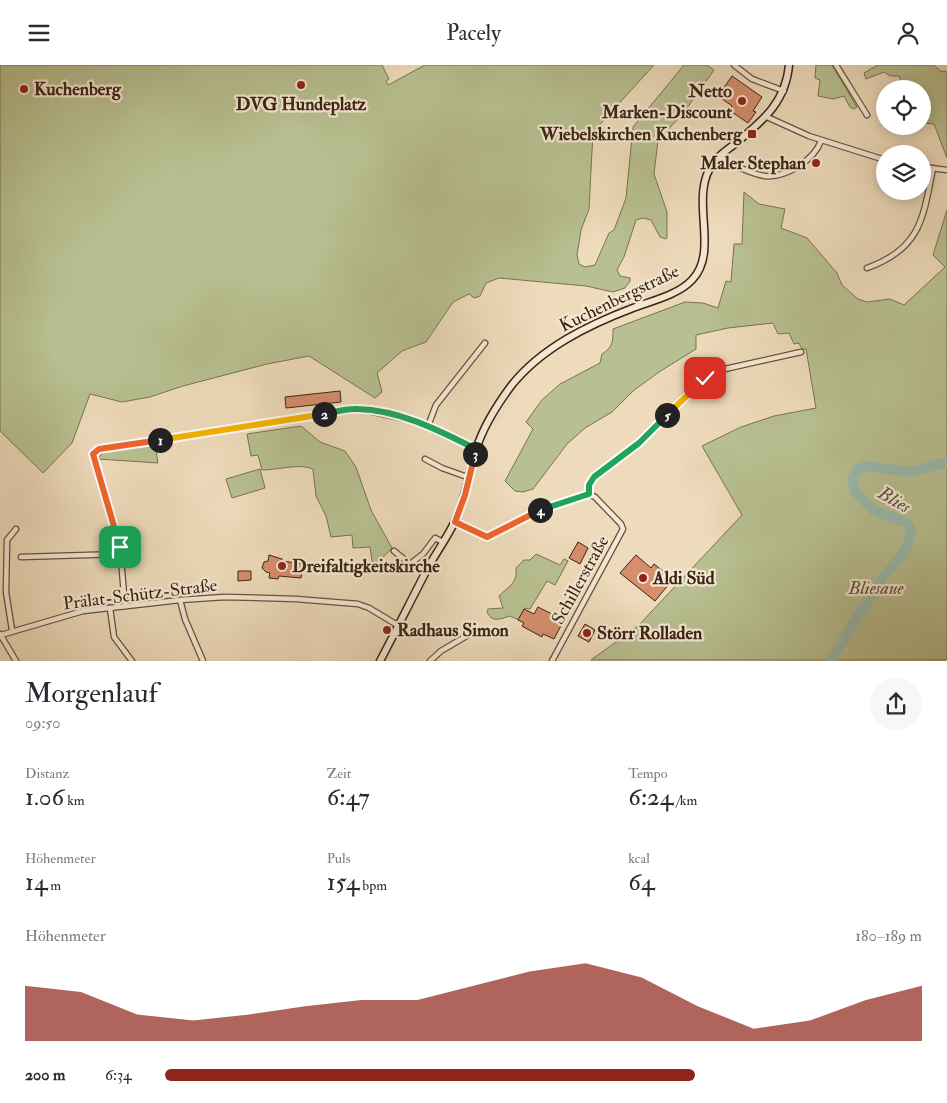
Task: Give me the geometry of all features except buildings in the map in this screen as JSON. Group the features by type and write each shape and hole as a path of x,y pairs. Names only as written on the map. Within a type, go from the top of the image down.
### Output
{"main road":[{"name":"Kuchenbergstraße","path":"380,661 443,541 455,522 470,478 476,449 486,424 505,395 520,376 542,356 586,327 668,294 692,280 699,270 703,257 704,183 709,169 720,156 767,117 784,91 789,65"}],"street":[{"path":"734,65 752,79 784,91"},
{"path":"836,65 867,115"},
{"path":"767,117 821,141 876,157"},
{"path":"720,156 729,164 757,174 775,176 809,159 816,152 821,141"},
{"path":"867,268 902,251 912,237 924,210 933,168 947,171"},
{"path":"428,425 436,405 485,343"},
{"path":"455,522 487,537 538,511 589,494 589,485 594,477 639,443 705,378 726,369 801,352"},
{"path":"125,606 121,554 93,454 99,449 352,409 366,409 396,415 428,425 476,449"},
{"path":"425,459 442,468 470,478"},
{"name":"Schillerstraße","path":"552,661 623,529 595,497 589,494"},
{"path":"12,630 6,592 7,541 16,529"},
{"path":"394,551 410,564 423,554 435,538 443,541"},
{"path":"21,557 121,554"},
{"name":"Prälat-Schütz-Straße","path":"0,635 73,613 180,599 279,598 358,604 369,607 399,626"},
{"path":"180,599 185,619 203,661"},
{"path":"110,607 114,637 129,660"},
{"path":"430,661 441,651 475,631"},
{"path":"0,635 16,661"}],"green space":[{"path":"0,65 382,65 389,79 386,81 388,85 425,65 654,65 593,132 589,209 581,230 577,255 579,264 585,267 595,265 609,233 614,230 626,198 633,127 684,65 707,65 714,70 682,115 658,140 654,174 667,212 667,237 666,239 660,237 651,220 643,218 636,220 624,257 617,270 620,276 630,278 625,288 613,292 586,286 499,278 486,283 480,296 474,298 469,294 453,302 426,342 402,351 377,373 382,392 375,398 309,356 267,364 183,386 150,397 122,402 90,394 72,443 43,473 0,431"},
{"path":"816,65 832,65 857,107 854,109 850,107 844,96 833,99 818,96 820,80 815,78"},
{"path":"878,65 934,65 940,71 947,72 947,158 934,124 931,124 931,80 901,80 899,76 890,76 884,72 866,79 864,73"},
{"name":"Bliesaue","path":"744,192 759,204 785,209 781,228 807,238 837,273 842,285 858,299 867,302 890,299 904,305 945,267 933,255 947,210 947,660 591,660 638,626 742,515 702,446 741,427 774,416 816,408 806,349 802,349 799,343 794,344 789,333 778,334 773,323 728,328 696,335 696,349 659,372 633,391 612,412 585,428 567,444 533,489 523,492 515,491 505,481 533,429 526,422 542,400 560,384 600,363 602,354 612,344 613,329 685,302 703,303 718,308 726,281 731,282 734,244 742,244"},
{"path":"301,426 320,442 345,451 356,467 371,510 392,548 373,568 370,547 353,548 352,535 331,537 326,516 316,496 313,469 295,467 262,470 258,455 251,456 247,434"},
{"path":"155,444 158,463 98,459 103,452"},
{"path":"260,469 265,488 232,498 226,479"},
{"path":"536,554 560,565 564,559 568,561 555,585 547,581 530,609 525,608 519,620 510,616 497,619 491,618 487,612 488,609 503,608 499,596 514,581 516,568 524,560 530,560"}],"waterway":[{"name":"Blies","path":"830,661 879,583 906,549 911,529 907,523 873,510 854,490 853,479 858,469 866,466 910,472 947,462"}],"place":[{"name":"DVG Hundeplatz","path":"301,85"},
{"name":"Kuchenberg","path":"24,89"},
{"name":"Netto Marken-Discount","path":"742,101"},
{"name":"Wiebelskirchen Kuchenberg","path":"752,134"},
{"name":"Maler Stephan","path":"816,163"},
{"name":"Dreifaltigkeitskirche","path":"282,566"},
{"name":"Aldi Süd","path":"643,578"},
{"name":"Radhaus Simon","path":"387,630"},
{"name":"Störr Rolladen","path":"587,633"}],"route":[{"path":"120,547 93,456 95,451 99,449 352,409 366,409 396,415 428,425 476,449 462,506 455,522 487,537 538,511 589,494 590,481 639,443 705,378"}]}
